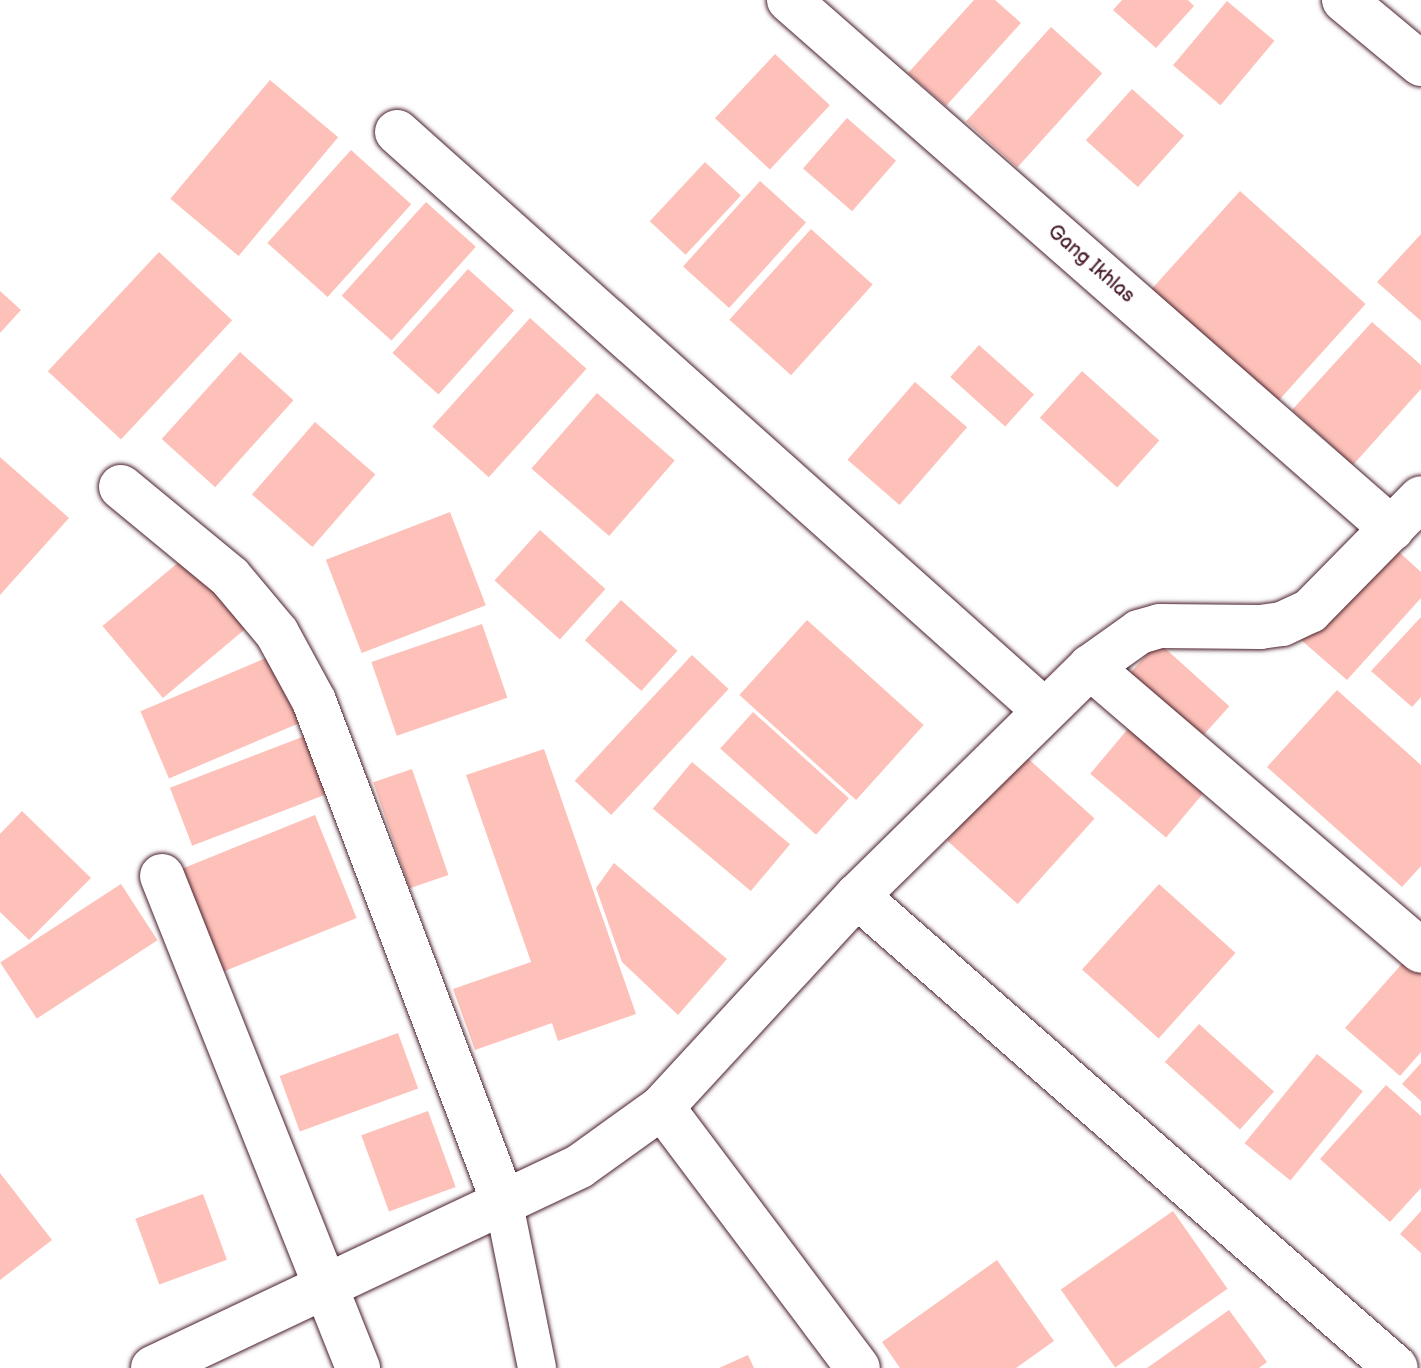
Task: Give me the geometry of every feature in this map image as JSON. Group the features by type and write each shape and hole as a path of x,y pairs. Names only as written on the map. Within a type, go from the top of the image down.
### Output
{"street":[{"name":"Gang Ikhlas","path":"789,0 1412,511"},
{"path":"1344,0 1421,64"},
{"path":"397,132 1044,710"},
{"path":"121,487 230,577 277,633 314,701 504,1204"},
{"path":"153,1368 326,1282 504,1204 580,1166 662,1107 857,896 1090,667 1139,632 1160,626 1282,624 1310,611 1412,511"},
{"path":"1090,667 1421,951"},
{"path":"162,876 358,1368"},
{"path":"857,896 1396,1368"},
{"path":"662,1107 858,1368"}],"lane":[{"path":"504,1204 537,1368"}],"building":[{"path":"974,0 995,0 1021,23 946,106 908,73"},
{"path":"1122,0 1188,0 1194,6 1156,48 1113,10"},
{"path":"1227,1 1274,41 1221,105 1173,65"},
{"path":"1051,27 1102,73 1017,168 966,121"},
{"path":"775,54 830,105 770,170 715,118"},
{"path":"270,80 338,137 239,256 170,199"},
{"path":"1132,89 1184,136 1138,187 1086,140"},
{"path":"847,118 896,161 852,211 803,169"},
{"path":"351,150 411,204 328,297 267,243"},
{"path":"705,162 741,195 686,255 650,221"},
{"path":"760,181 806,222 729,308 683,266"},
{"path":"1240,191 1366,304 1272,408 1146,295"},
{"path":"426,202 476,247 391,340 342,296"},
{"path":"811,229 873,285 791,375 729,320"},
{"path":"1421,234 1421,321 1377,282"},
{"path":"159,252 232,320 121,439 48,371"},
{"path":"468,269 514,310 438,394 392,353"},
{"path":"0,291 21,310 0,333"},
{"path":"530,318 586,369 489,477 432,426"},
{"path":"1372,322 1421,365 1421,389 1353,465 1292,410"},
{"path":"979,345 1034,395 1005,426 950,377"},
{"path":"240,352 294,400 215,487 162,439"},
{"path":"1082,371 1159,441 1117,487 1040,418"},
{"path":"915,382 967,427 900,505 847,460"},
{"path":"597,393 675,461 609,536 531,468"},
{"path":"315,422 375,474 312,547 252,494"},
{"path":"0,457 69,518 0,595"},
{"path":"450,512 486,605 362,653 326,560"},
{"path":"540,530 605,589 560,639 494,581"},
{"path":"1388,542 1421,572 1421,598 1347,680 1300,639"},
{"path":"186,556 246,628 163,698 103,626"},
{"path":"621,600 677,651 641,691 585,640"},
{"path":"1421,617 1421,697 1412,707 1371,671"},
{"path":"807,620 924,725 856,800 739,695"},
{"path":"482,624 507,698 397,736 371,662"},
{"path":"1158,642 1229,706 1198,741 1127,677"},
{"path":"273,655 302,722 169,778 140,711"},
{"path":"692,655 729,689 611,815 575,781"},
{"path":"1337,690 1421,765 1421,866 1402,887 1267,767"},
{"path":"753,712 849,798 816,835 720,748"},
{"path":"1132,724 1208,788 1166,837 1090,774"},
{"path":"310,734 332,792 192,846 170,788"},
{"path":"544,749 636,1014 558,1041 552,1023 475,1050 453,989 531,962 466,775"},
{"path":"1024,755 1095,819 1018,904 947,840"},
{"path":"692,762 790,844 751,891 653,809"},
{"path":"412,769 448,875 410,888 373,782"},
{"path":"22,811 91,878 29,940 0,912 0,834"},
{"path":"315,815 357,918 218,974 176,871"},
{"path":"614,863 727,959 678,1015 622,962 596,888"},
{"path":"121,884 157,940 37,1019 0,962"},
{"path":"1159,884 1236,953 1159,1038 1082,969"},
{"path":"1408,957 1421,968 1421,1052 1400,1076 1345,1028"},
{"path":"1199,1024 1274,1092 1240,1129 1165,1062"},
{"path":"398,1033 418,1088 300,1132 280,1076"},
{"path":"1317,1054 1363,1091 1290,1181 1245,1143"},
{"path":"1421,1063 1421,1101 1402,1084"},
{"path":"1386,1085 1421,1116 1421,1188 1390,1222 1320,1159"},
{"path":"428,1111 456,1187 389,1211 361,1135"},
{"path":"0,1173 52,1240 0,1280"},
{"path":"203,1194 227,1260 159,1284 135,1219"},
{"path":"1173,1211 1227,1289 1115,1367 1061,1290"},
{"path":"1421,1211 1421,1253 1400,1234"},
{"path":"997,1260 1054,1341 1016,1368 900,1368 882,1342"},
{"path":"1229,1310 1267,1362 1259,1368 1147,1368"},
{"path":"748,1355 754,1368 719,1368"}]}
